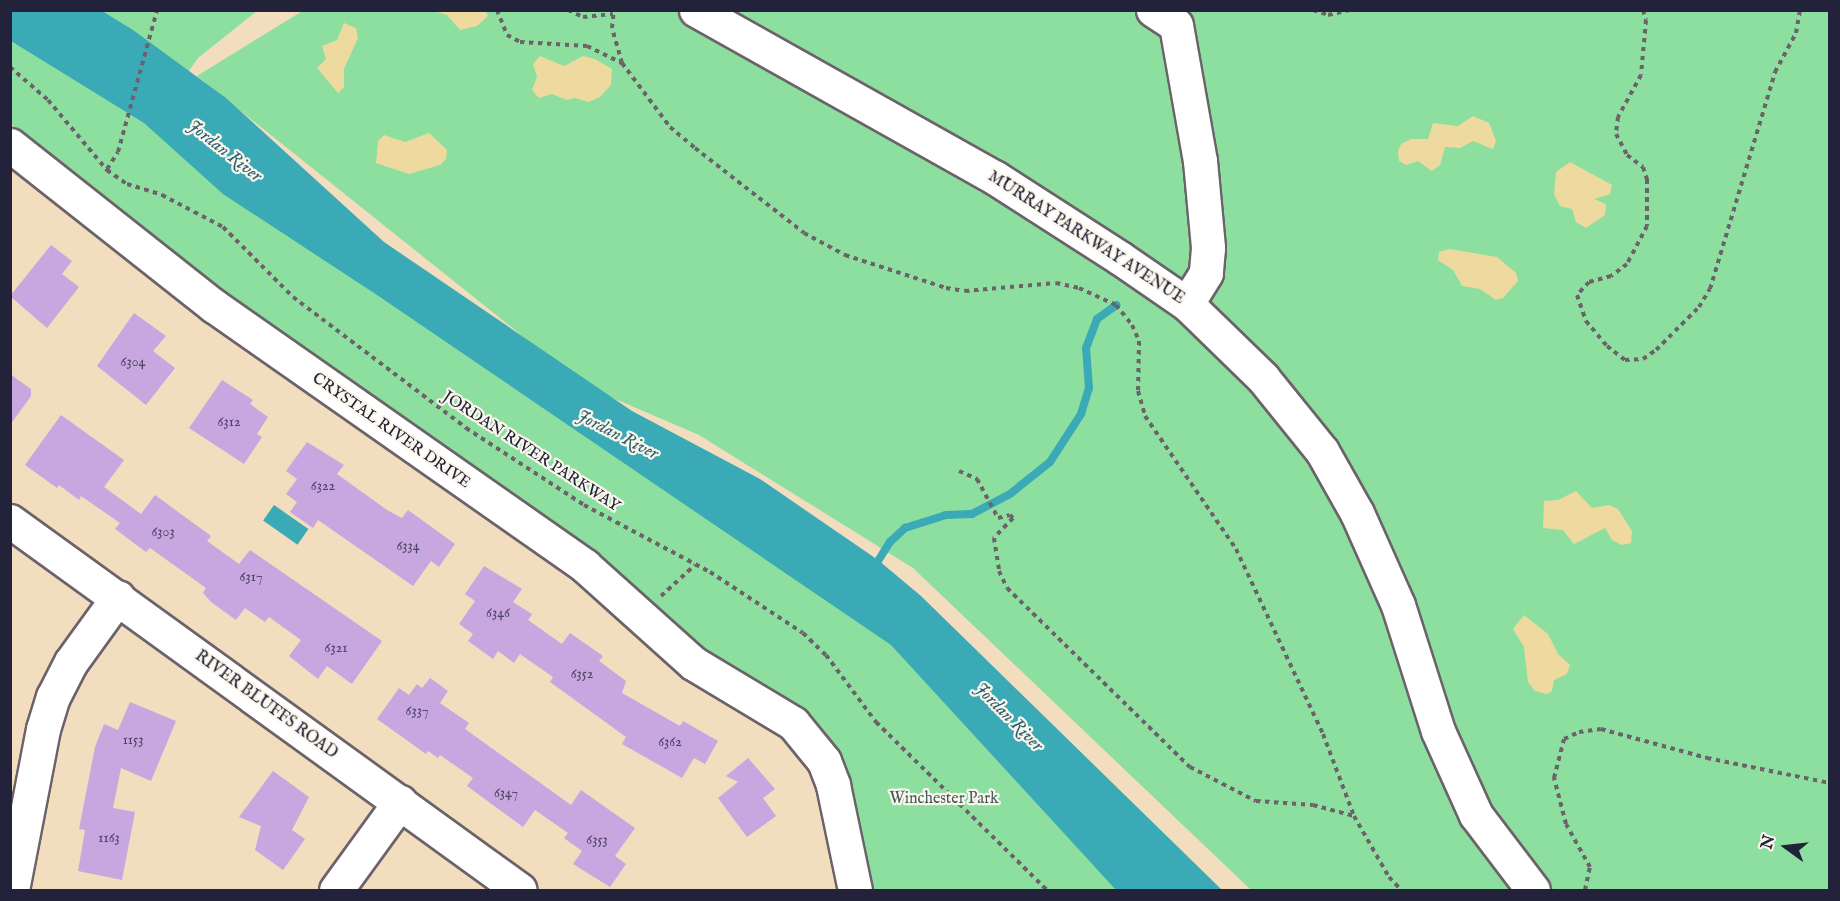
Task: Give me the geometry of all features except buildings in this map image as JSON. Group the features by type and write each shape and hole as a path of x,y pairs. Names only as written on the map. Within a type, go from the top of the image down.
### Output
{"street":[{"path":"1153,10 1176,25 1200,161 1208,248 1206,273 1187,304"},
{"name":"MURRAY PARKWAY AVENUE","path":"716,15 994,177 1187,304 1263,378 1322,451 1357,513 1398,605 1438,730 1476,815 1533,891"},
{"name":"CRYSTAL RIVER DRIVE","path":"10,145 214,306 585,566 636,615 693,663 775,712 808,738 824,761 833,786 855,891"},
{"name":"RIVER BLUFFS ROAD","path":"10,521 520,891"},
{"path":"12,891 43,729 53,697 71,662 117,597"},
{"path":"336,891 400,802"}],"path":[{"path":"107,170 118,152 157,10"},
{"path":"497,10 507,35 520,42 587,46 622,63"},
{"path":"568,10 583,17 614,12 612,28 622,63 670,127 804,232 845,255 946,288 965,291 1056,284 1078,288 1116,306 1139,341 1138,391 1146,416 1236,549 1323,734 1354,816 1389,878 1401,891"},
{"path":"1313,10 1328,15 1350,10"},
{"path":"1643,10 1646,20 1641,75 1618,117 1616,134 1627,155 1643,167 1647,179 1647,226 1627,264 1611,276 1589,282 1577,296 1586,321 1607,346 1625,360 1643,359 1656,350 1699,307 1710,289 1775,72 1796,33 1800,10"},
{"name":"JORDAN RIVER PARKWAY","path":"10,67 48,100 107,170 127,184 162,195 223,227 293,297 466,428 584,505 695,565 803,633 876,722 1047,891"},
{"path":"959,471 976,479 998,518 1010,515 1013,518 994,538 999,571 1007,588 1190,767 1256,801 1313,805 1354,816"},
{"path":"636,615 695,565"},
{"path":"1585,891 1590,867 1566,824 1554,778 1564,739 1579,732 1601,729 1707,758 1830,783"}],"green space":[{"path":"304,10 1829,11 1829,890 1251,890 913,568 699,435 585,386 197,76"},
{"name":"Winchester Park","path":"10,11 257,11 198,58 168,101 869,612 1165,890 871,890 845,769 828,737 793,704 684,635 596,554 278,334 11,124"}],"sand":[{"path":"434,11 486,11 488,16 477,26 460,30 447,15"},
{"path":"344,23 356,28 358,38 344,69 344,87 338,93 317,68 326,59 322,46 337,40"},
{"path":"540,56 564,66 583,56 595,59 612,69 611,85 600,97 589,102 575,98 567,100 552,94 539,98 532,90 537,77 533,64"},
{"path":"1473,116 1489,123 1496,141 1493,149 1473,141 1460,148 1445,147 1440,165 1432,171 1418,161 1406,165 1399,161 1398,151 1401,144 1411,139 1428,139 1433,123 1458,126"},
{"path":"429,133 447,150 446,159 440,165 409,174 376,163 378,141 384,135 405,142"},
{"path":"1570,162 1612,185 1610,194 1594,199 1606,204 1605,215 1586,228 1576,222 1572,209 1560,206 1554,194 1556,172"},
{"path":"1449,249 1497,257 1516,273 1518,281 1503,298 1496,300 1480,289 1462,286 1453,270 1438,260 1439,252"},
{"path":"1576,491 1592,508 1609,505 1618,509 1632,531 1631,543 1622,545 1612,540 1605,528 1574,544 1563,530 1543,528 1544,501 1558,500"},
{"path":"1524,615 1548,634 1558,654 1570,665 1567,674 1554,680 1552,691 1547,694 1535,691 1528,682 1524,647 1513,629"}],"water":[{"name":"Jordan River","path":"10,11 102,11 133,30 226,98 384,242 632,411 760,479 878,560 921,596 1222,890 1116,890 891,645 377,295 223,194 144,123 11,41"},
{"path":"274,505 308,529 298,545 263,521"}],"waterway":[{"path":"873,569 890,542 905,528 946,515 972,514 1010,494 1050,462 1081,414 1089,388 1086,348 1097,319 1116,305"}]}
